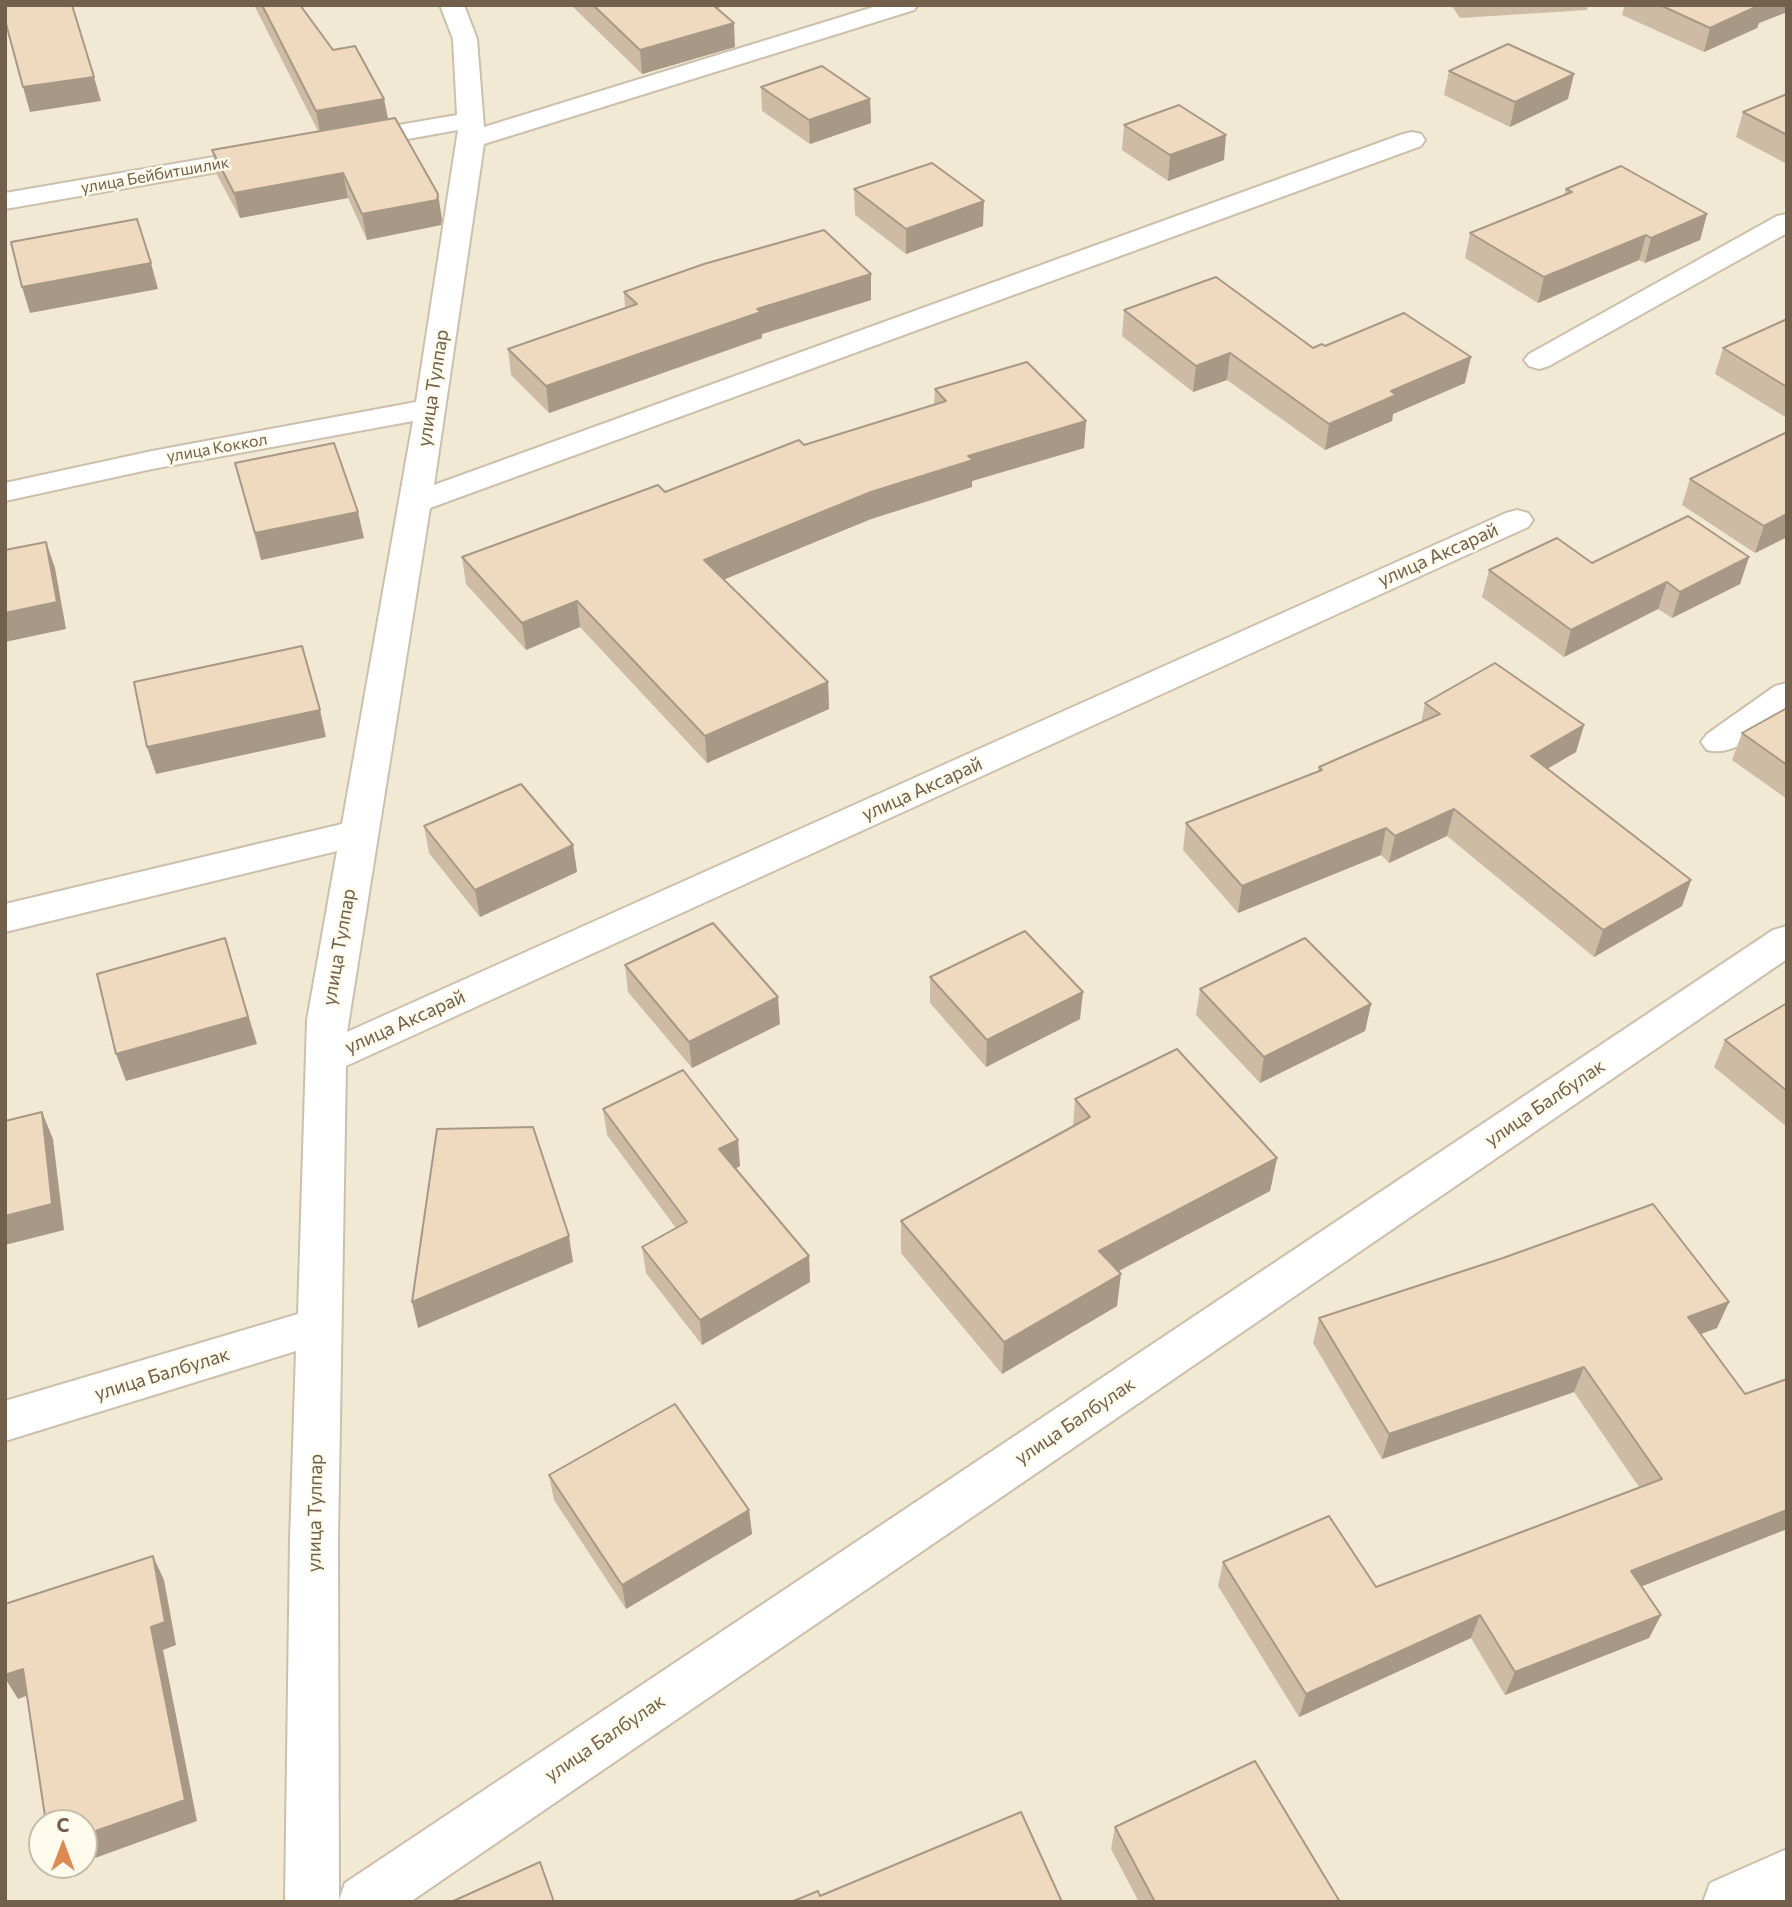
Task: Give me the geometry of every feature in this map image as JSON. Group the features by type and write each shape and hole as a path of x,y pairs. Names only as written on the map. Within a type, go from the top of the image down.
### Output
{"street":[{"name":"улица Тулпар","path":"312,1902 314,1527 327,1020 415,503 472,130 465,39 452,5"},
{"path":"334,144 472,130 906,5"},
{"path":"415,503 1412,139"},
{"name":"улица Бейбитшилик","path":"5,201 293,151"},
{"path":"1539,360 1787,222"},
{"name":"улица Коккол","path":"5,492 152,460 430,410"},
{"name":"улица Аксарай","path":"326,1058 1517,520"},
{"path":"1719,742 1787,694"},
{"path":"5,918 358,833"},
{"name":"улица Балбулак","path":"364,1902 1787,940"},
{"name":"улица Балбулак","path":"5,1421 319,1326"},
{"path":"1729,1902 1787,1875"}],"shaded area":[{"path":"5,5 1787,5 1787,1902 5,1902"}],"building":[{"path":"5,5 72,5 94,77 23,87 5,20"},
{"path":"262,5 300,5 333,50 355,46 384,99 316,111"},
{"path":"593,5 713,5 734,23 640,50"},
{"path":"1660,5 1760,5 1710,28"},
{"path":"1508,44 1574,74 1515,102 1449,71"},
{"path":"822,66 870,99 809,120 761,87"},
{"path":"1787,94 1787,135 1743,112"},
{"path":"1179,105 1226,135 1170,155 1124,125"},
{"path":"395,118 438,194 437,200 362,214 343,173 234,193 212,150"},
{"path":"932,163 984,201 906,229 854,189"},
{"path":"1621,166 1707,214 1651,238 1646,235 1544,277 1470,233 1572,192 1566,189"},
{"path":"137,219 151,263 22,287 11,242"},
{"path":"824,230 871,274 757,309 761,312 546,386 508,349 637,304 624,292 704,264"},
{"path":"1216,277 1313,348 1322,344 1325,346 1404,313 1471,357 1391,391 1396,395 1329,424 1230,353 1196,366 1124,310"},
{"path":"1787,319 1787,387 1723,348"},
{"path":"1027,362 1086,421 968,456 973,460 871,492 704,560 828,682 705,736 577,601 522,623 462,557 658,485 665,492 799,440 804,445 946,401 935,389"},
{"path":"1787,432 1787,514 1764,526 1690,479"},
{"path":"334,443 358,512 255,533 235,463"},
{"path":"1688,516 1749,557 1680,592 1667,582 1571,630 1489,570 1557,538 1592,563"},
{"path":"46,542 57,602 5,613 5,550"},
{"path":"302,646 320,710 147,747 134,682"},
{"path":"1495,663 1584,725 1531,756 1691,880 1603,930 1454,809 1395,836 1386,828 1242,886 1186,823 1322,770 1319,767 1440,714 1425,703"},
{"path":"1787,708 1787,765 1742,733"},
{"path":"521,784 573,845 475,890 424,826"},
{"path":"713,923 778,997 689,1042 625,965"},
{"path":"1025,931 1083,992 987,1040 930,977"},
{"path":"225,938 248,1017 116,1054 97,974"},
{"path":"1305,938 1371,1004 1264,1057 1200,989"},
{"path":"1787,1003 1787,1091 1725,1040"},
{"path":"1177,1049 1277,1158 1099,1251 1121,1274 1004,1342 901,1221 1090,1117 1075,1099"},
{"path":"683,1070 738,1140 719,1149 809,1256 700,1320 642,1247 687,1222 603,1109"},
{"path":"42,1112 52,1204 5,1216 5,1121"},
{"path":"533,1127 569,1236 412,1302 437,1129"},
{"path":"1653,1204 1729,1302 1688,1317 1745,1394 1787,1379 1787,1510 1631,1571 1661,1615 1515,1672 1480,1615 1306,1694 1223,1562 1329,1516 1376,1587 1662,1479 1584,1367 1389,1434 1319,1318 1503,1258"},
{"path":"675,1404 749,1510 622,1585 549,1475"},
{"path":"153,1556 165,1622 151,1627 185,1800 98,1830 98,1809 44,1809 23,1669 5,1675 5,1604"},
{"path":"1255,1761 1340,1902 1155,1902 1115,1827"},
{"path":"1021,1812 1062,1902 791,1902 818,1891 820,1896"},
{"path":"540,1862 554,1902 451,1902"}]}
